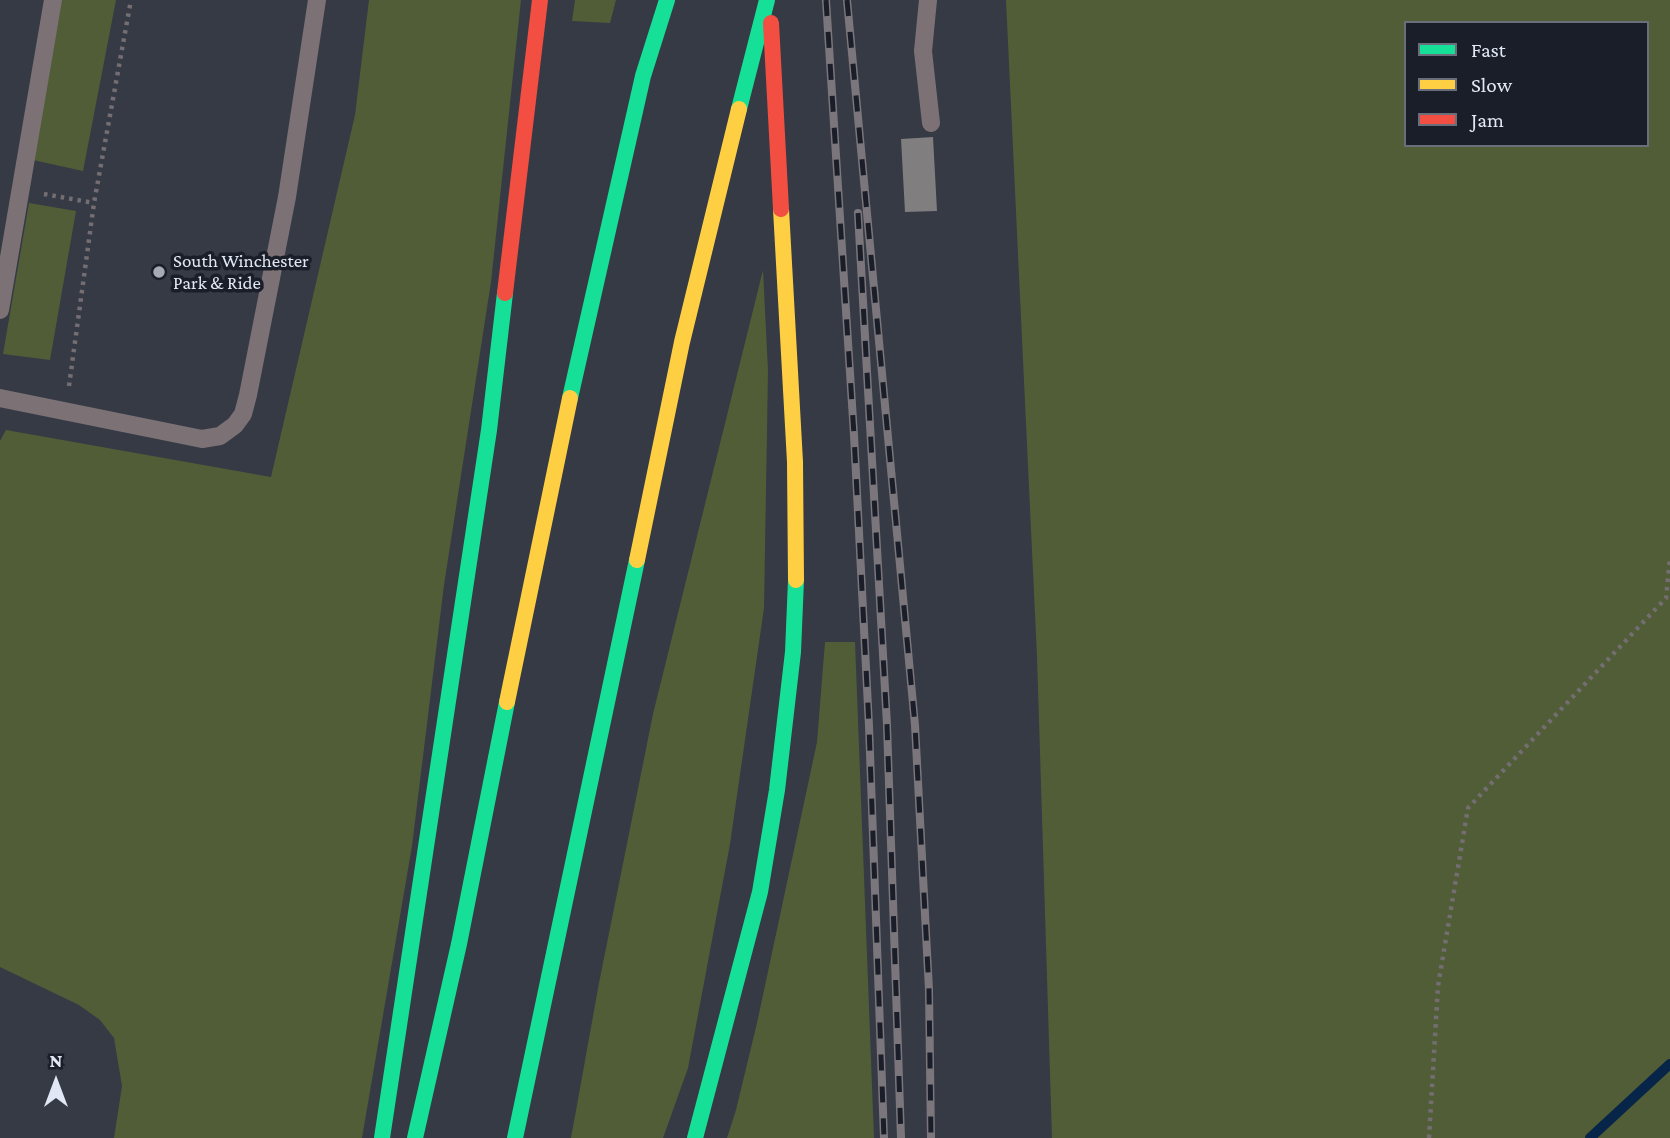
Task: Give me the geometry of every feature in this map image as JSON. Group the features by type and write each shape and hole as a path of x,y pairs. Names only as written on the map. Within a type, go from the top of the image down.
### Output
{"highway":[{"path":"382,1138 489,430 540,0"},
{"path":"415,1138 460,944 521,630 582,339 643,76 667,0"},
{"path":"515,1138 682,342 749,67 769,0"},
{"path":"695,1138 760,892 777,790 793,652 797,563 795,462 769,0"}],"lane":[{"path":"0,310 52,0"},
{"path":"0,398 202,439 220,436 243,414 287,197 317,0"},
{"path":"928,0 923,51 932,123"}],"path":[{"path":"69,386 94,203 131,0"},
{"path":"1429,1138 1438,986 1468,808 1666,598 1670,558"}],"green space":[{"path":"62,0 116,0 83,171 33,160"},
{"path":"369,0 521,0 491,282 444,585 412,846 362,1138 114,1138 122,1086 114,1038 100,1020 79,1005 0,967 0,441 6,430 271,477 355,115"},
{"path":"575,0 616,0 610,23 572,21"},
{"path":"1006,0 1670,0 1670,1138 1052,1138 1037,656"},
{"path":"29,203 76,211 50,360 3,354"},
{"path":"763,270 768,371 764,608 730,844 688,1068 663,1138 571,1138 653,714"},
{"path":"825,642 855,642 874,1138 727,1138 757,1023 817,742"}],"building":[{"path":"933,137 937,211 905,212 901,139"}],"waterway":[{"path":"1590,1138 1670,1064"}],"railway":[{"path":"826,0 854,435 869,726 884,1138"},
{"path":"847,0 915,725 929,990 931,1138"},
{"path":"858,213 887,725 901,1138"}],"traffic: fast":[{"path":"570,398 643,76 667,0"},
{"path":"739,109 767,0"},
{"path":"382,1138 489,430 505,293"},
{"path":"515,1138 637,560"},
{"path":"695,1138 760,892 777,790 793,652 796,580"},
{"path":"415,1138 459,944 507,702"}],"traffic: slow":[{"path":"637,560 682,342 739,109"},
{"path":"781,209 795,462 796,580"},
{"path":"507,702 570,398"}],"traffic: jam":[{"path":"505,293 540,0"},
{"path":"771,23 781,209"}],"place":[{"name":"South Winchester Park & Ride","path":"159,272"}]}
